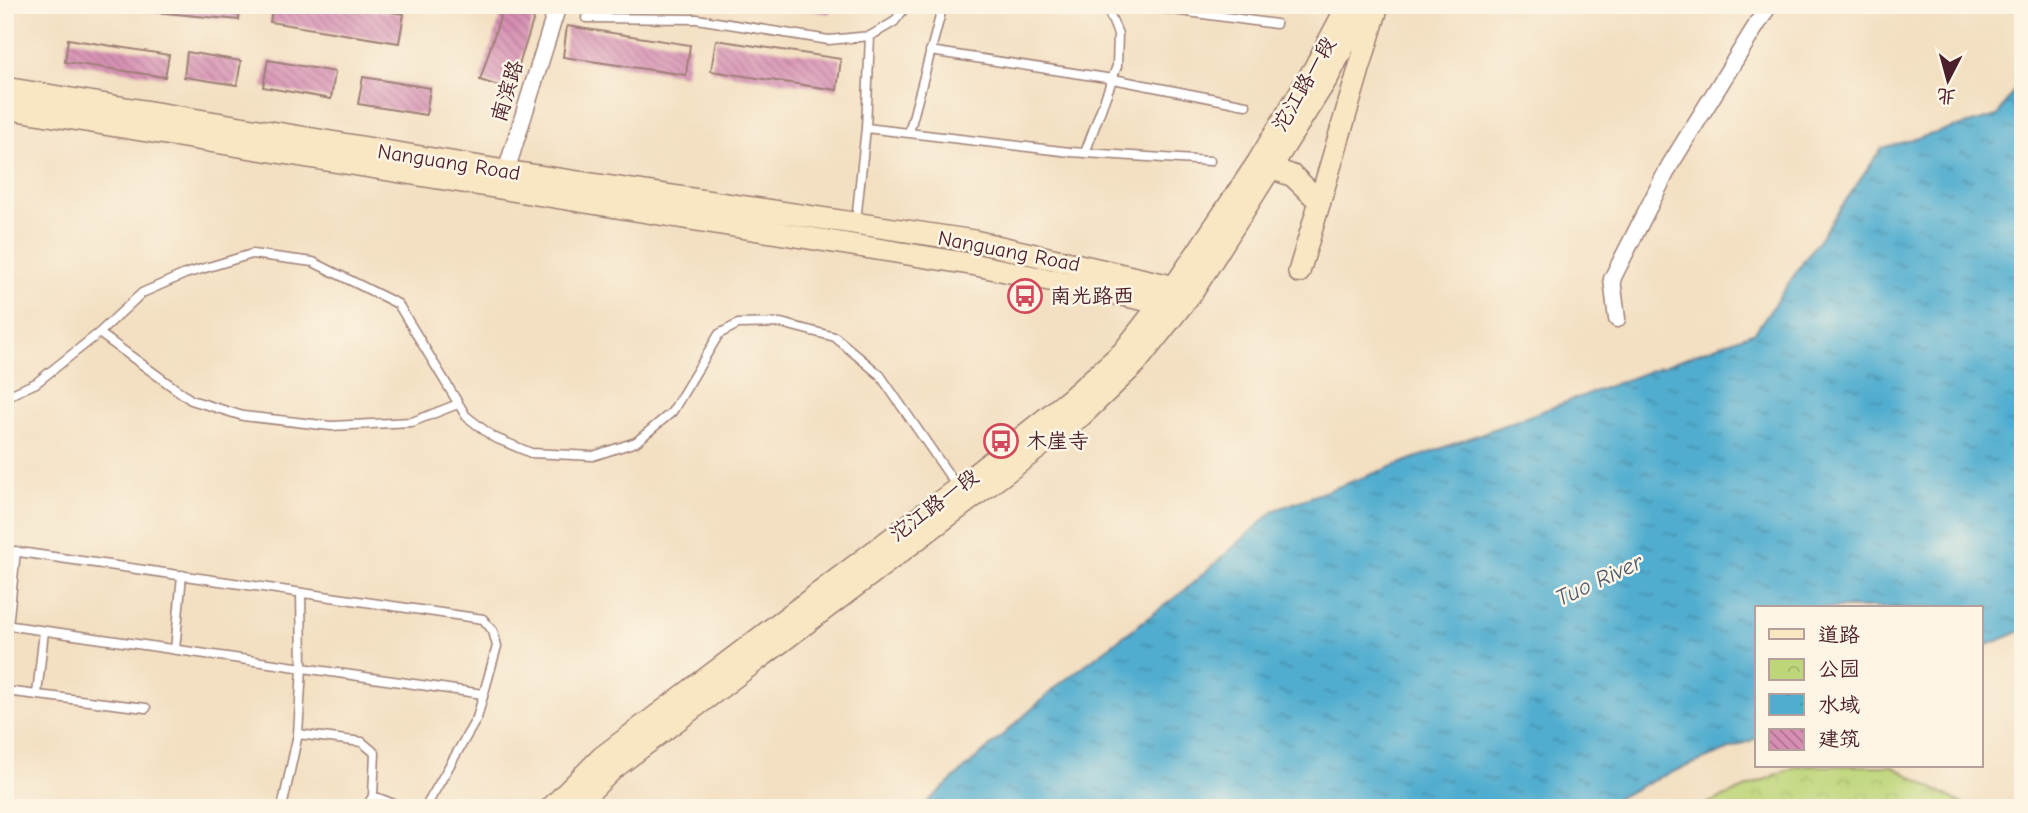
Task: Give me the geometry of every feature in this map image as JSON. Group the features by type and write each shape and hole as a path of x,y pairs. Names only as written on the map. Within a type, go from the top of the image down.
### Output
{"street":[{"name":"南滨路","path":"503,181 553,12 558,5"},
{"name":"沱江路一段","path":"551,808 602,757 962,496 1082,415 1136,363 1314,69 1348,5"},
{"name":"沱江路一段","path":"1184,287 1271,168 1328,77 1365,5"},
{"path":"1299,272 1378,5"},
{"path":"1616,319 1612,279 1671,165 1769,5"},
{"name":"Nanguang Road","path":"5,88 503,181 976,265 1160,303"},
{"name":"Nanguang Road","path":"5,108 503,181 974,241 1184,287"},
{"path":"1271,168 1293,176 1320,201"},
{"path":"1160,303 1184,287"},
{"name":"沱江路一段","path":"573,808 614,768 962,496 1123,352 1160,303"}],"lane":[{"path":"586,18 697,19 829,40 870,36 894,22 907,5"},
{"path":"909,133 943,5"},
{"path":"1085,153 1118,66 1118,34 1106,5"},
{"path":"1137,5 1276,24"},
{"path":"855,225 866,128 870,36"},
{"path":"930,51 1112,79 1246,105"},
{"path":"866,128 1085,153 1210,161"},
{"path":"5,397 36,383 99,333 142,293 185,274 252,254 313,262 398,304 466,416 493,437 531,453 593,456 636,443 672,412 719,334 738,324 781,323 835,337 880,374 962,496"},
{"path":"99,333 191,400 243,416 331,426 412,422 458,404"},
{"path":"5,550 483,620 493,631 497,646 477,718 425,808"},
{"path":"16,551 7,626 483,694"},
{"path":"175,650 181,575"},
{"path":"282,808 298,734 302,668 301,593"},
{"path":"37,694 44,631"},
{"path":"5,691 146,708"},
{"path":"298,734 362,742 375,753 373,796 366,808"},
{"path":"373,796 404,808"}],"green space":[{"path":"1792,768 1896,768 1966,806 1697,808"}],"water":[{"name":"Tuo River","path":"2023,77 2023,630 1982,648 1982,606 1755,606 1755,739 1653,780 1598,808 921,808 1061,683 1185,590 1275,510 1755,332 1882,148 1997,116"}],"building":[{"path":"134,5 240,5 239,20 134,10"},
{"path":"273,5 350,5 404,14 399,43 270,22"},
{"path":"504,5 538,5 511,90 480,80"},
{"path":"783,5 831,5 829,14"},
{"path":"567,26 690,45 686,75 563,57"},
{"path":"68,39 169,55 165,77 65,62"},
{"path":"716,40 841,59 837,90 711,71"},
{"path":"187,52 241,61 237,85 184,77"},
{"path":"268,60 335,72 331,99 263,87"},
{"path":"363,77 430,88 426,115 358,104"}],"place":[{"name":"南光路西","path":"1025,296"},
{"name":"木崖寺","path":"1001,441"}]}
